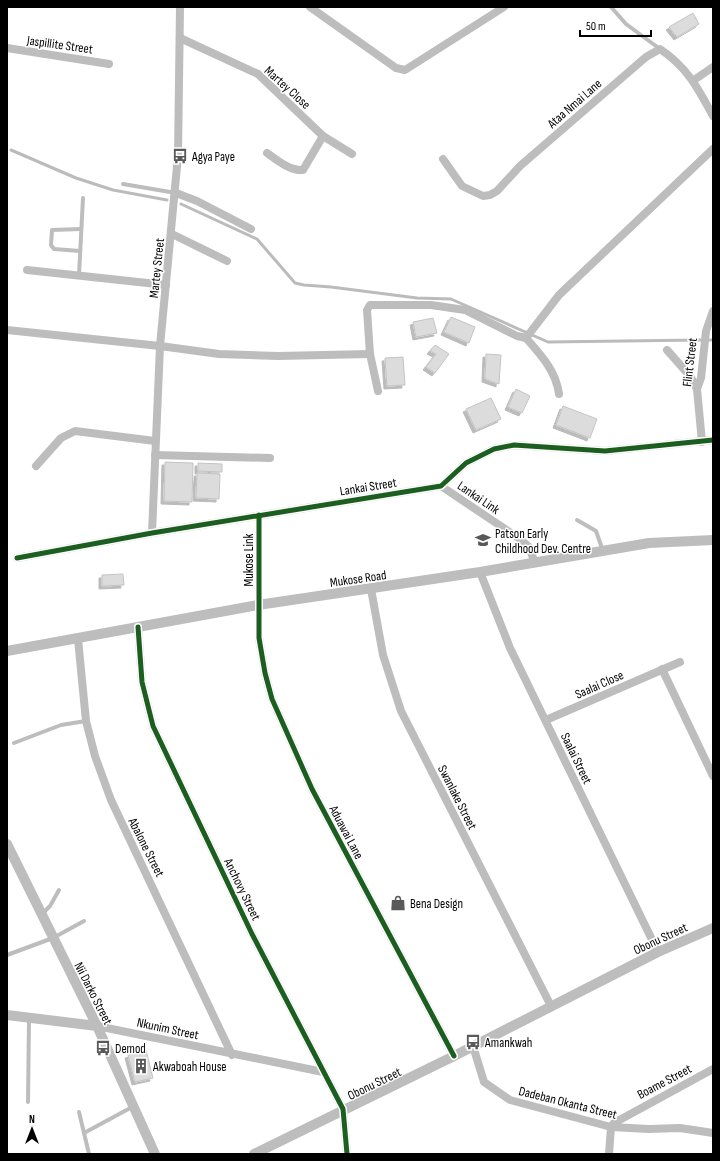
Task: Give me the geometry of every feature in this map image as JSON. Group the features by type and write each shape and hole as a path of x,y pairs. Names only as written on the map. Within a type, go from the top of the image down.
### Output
{"street":[{"name":"Martey Street","path":"152,532 160,346 176,192 178,156 180,7"},
{"path":"310,7 396,68 404,70 504,7"},
{"name":"Martey Close","path":"180,38 258,74 323,136 352,154"},
{"name":"Jaspillite Street","path":"7,48 109,64"},
{"path":"660,49 672,57 694,80 713,116"},
{"name":"Ataa Nmai Lane","path":"443,159 462,186 483,196 490,195 497,191 520,166 646,57 660,49"},
{"path":"694,80 713,67"},
{"path":"267,153 288,166 298,170 303,170 323,136"},
{"path":"527,337 559,295 713,149"},
{"path":"176,192 197,201 251,229"},
{"path":"172,234 227,261"},
{"path":"27,270 166,284"},
{"path":"378,391 370,354 367,310 370,305 378,304 431,305 465,310 517,336 527,337 546,360 558,382 559,394"},
{"name":"Flint Street","path":"702,442 697,389 701,378 713,311"},
{"path":"7,330 160,346 219,354 278,356 370,354"},
{"path":"667,350 690,376 697,389"},
{"path":"36,466 61,438 75,431 155,441"},
{"path":"441,486 466,463 494,449 514,445 605,451 713,440"},
{"path":"155,455 270,458"},
{"name":"Lankai Street","path":"17,558 152,532 441,486"},
{"name":"Lankai Link","path":"441,486 520,539 529,547 536,563"},
{"name":"Mukose Link","path":"258,605 259,515"},
{"name":"Mukose Road","path":"7,651 258,605 480,572 667,541 713,540"},
{"name":"Saalai Street","path":"480,572 510,648 658,952"},
{"name":"Swanlake Street","path":"371,589 382,655 401,711 551,1006"},
{"name":"Aduawai Lane","path":"258,605 262,657 272,699 312,789 454,1056"},
{"name":"Anchovy Street","path":"138,627 142,682 153,726 252,934 343,1109 347,1154"},
{"name":"Abalone Street","path":"78,639 86,721 95,756 121,822 154,888 232,1055"},
{"name":"Saalai Close","path":"546,720 680,662"},
{"path":"662,669 713,776"},
{"name":"Nii Darko Street","path":"7,844 11,861 53,938 134,1105 156,1154"},
{"name":"Obonu Street","path":"254,1154 343,1109 454,1056 658,952 713,928"},
{"name":"Nkunim Street","path":"7,1015 29,1019 96,1026 232,1055 323,1072"},
{"name":"Dadeban Okanta Street","path":"472,1046 484,1082 510,1100 611,1127 649,1130 680,1128 713,1133"},
{"name":"Boame Street","path":"611,1127 622,1117 713,1070"},
{"path":"609,1154 611,1127"}],"lane":[{"path":"611,7 626,24 660,49"},
{"path":"123,184 176,192"},
{"path":"79,275 83,198"},
{"path":"80,251 54,249 50,245 52,230 81,229"},
{"path":"577,520 596,531 603,552"},
{"path":"14,743 61,725 86,721"},
{"path":"41,914 50,906 59,890"},
{"path":"7,955 53,938 84,921"},
{"path":"28,1102 29,1019"},
{"path":"84,1133 134,1105"},
{"path":"79,1112 89,1154"}],"building":[{"path":"693,13 699,24 677,37 669,27"},
{"path":"451,317 475,327 469,343 444,332"},
{"path":"433,318 437,333 416,337 413,322"},
{"path":"435,345 449,354 435,373 426,367 436,354 430,351"},
{"path":"486,354 501,355 499,384 485,379"},
{"path":"403,357 405,385 387,386 385,358"},
{"path":"516,389 530,396 522,413 508,407"},
{"path":"491,398 501,419 476,430 466,409"},
{"path":"563,406 597,419 590,438 556,425"},
{"path":"165,462 193,463 192,502 164,501"},
{"path":"198,463 222,464 222,472 198,471"},
{"path":"197,473 220,474 219,499 196,498"},
{"path":"123,574 124,585 102,586 102,575"},
{"name":"Akwaboah House","path":"146,1050 153,1078 135,1082 128,1055"}],"waterway":[{"path":"11,150 76,178 113,190 167,200"},
{"path":"181,204 257,239 295,283 417,298 451,299 548,342 700,340"},
{"path":"707,340 713,340"}],"cycle path":[{"path":"17,558 152,533 441,486 466,463 494,449 514,445 605,451 713,440"},
{"path":"259,515 259,638 265,673 272,699 312,789 454,1056"},
{"path":"138,627 142,682 153,726 252,934 343,1109 347,1154"}],"place":[{"name":"Agya Paye","path":"180,156"},
{"name":"Patson Early Childhood Dev. Centre","path":"483,540"},
{"name":"Bena Design","path":"398,903"},
{"name":"Amankwah","path":"473,1042"},
{"name":"Demod","path":"103,1048"},
{"name":"Akwaboah House","path":"141,1066"}]}
